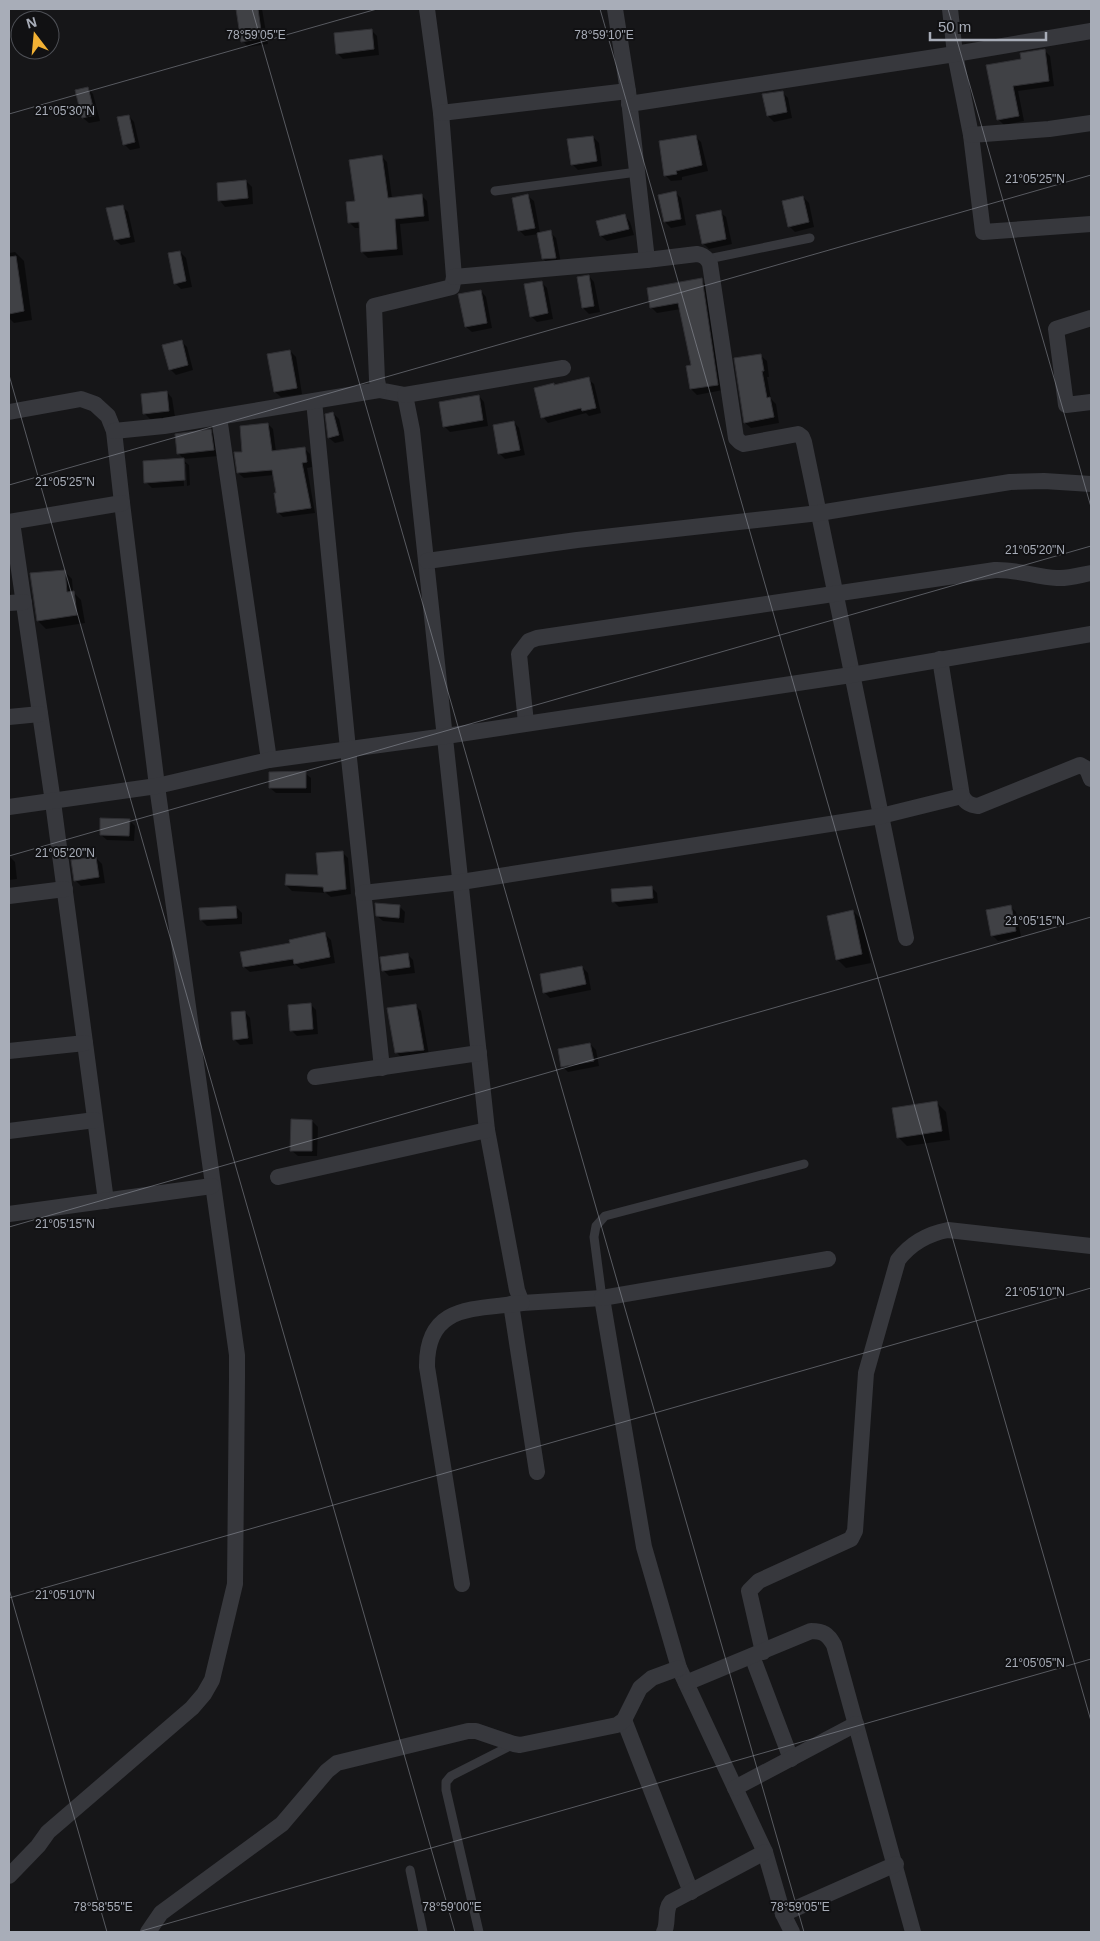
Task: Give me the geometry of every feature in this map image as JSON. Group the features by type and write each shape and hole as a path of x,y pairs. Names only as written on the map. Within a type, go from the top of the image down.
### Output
{"street":[{"path":"379,390 374,306 452,287 454,277 441,113 427,9"},
{"path":"615,9 629,98 647,260"},
{"path":"950,9 971,135 982,232 1091,224"},
{"path":"441,113 629,98 956,54 1091,31"},
{"path":"971,135 1049,129 1091,123"},
{"path":"454,277 697,254 708,259 736,438 744,444 793,434 802,437 837,594 851,675 906,938"},
{"path":"1091,318 1056,329 1066,405 1091,402"},
{"path":"114,430 164,426 379,390 405,395 564,368"},
{"path":"405,395 412,430 427,561 487,1130 517,1290 516,1304 537,1472"},
{"path":"9,412 81,399 95,404 108,416 114,430 157,786 237,1355 234,1584 212,1680 204,1694 192,1708 48,1832 38,1846 9,1876"},
{"path":"314,401 348,750 382,1068"},
{"path":"219,417 269,760"},
{"path":"427,561 577,540 819,513 1010,482 1044,481 1091,484"},
{"path":"106,1201 40,714 16,602 10,522 122,504"},
{"path":"526,723 519,654 529,641 537,638 995,570 1016,571 1056,578 1091,573"},
{"path":"9,807 157,786 269,760 446,736 851,675 1091,634"},
{"path":"940,659 962,796 972,806 978,806 1080,766 1087,769 1091,780"},
{"path":"9,717 40,714"},
{"path":"363,893 461,882 881,816 962,796"},
{"path":"9,896 65,889"},
{"path":"9,1051 85,1043"},
{"path":"315,1077 479,1053"},
{"path":"9,1131 95,1120"},
{"path":"278,1177 487,1130"},
{"path":"9,1214 212,1186"},
{"path":"791,1759 757,1654 749,1591 753,1585 851,1539 856,1531 866,1373 898,1260 906,1250 933,1233 948,1230 1091,1246"},
{"path":"462,1584 427,1354 439,1325 451,1314 516,1304 602,1298 828,1259"},
{"path":"602,1298 644,1547 678,1668 765,1852 784,1914 792,1932"},
{"path":"686,1683 811,1631 821,1631 829,1636 834,1645 914,1932"},
{"path":"148,1932 161,1913 282,1824 327,1771 337,1763 468,1731 476,1731 514,1744 527,1744 609,1727 624,1720 640,1688 652,1678 678,1668"},
{"path":"624,1720 691,1892"},
{"path":"735,1788 856,1724"},
{"path":"664,1932 668,1905 765,1852"},
{"path":"784,1914 896,1864"}],"lane":[{"path":"495,191 637,172"},
{"path":"708,259 810,238"},
{"path":"602,1298 594,1237 596,1226 605,1216 804,1164"},
{"path":"479,1932 446,1790 446,1782 451,1776 514,1744"},
{"path":"410,1870 423,1932"}],"building":[{"path":"236,9 258,9 262,38 241,42"},
{"path":"372,29 374,49 336,54 334,33"},
{"path":"1045,49 1049,81 1013,86 1019,116 997,120 986,65 1021,59 1020,53"},
{"path":"88,87 95,115 82,118 75,90"},
{"path":"783,91 787,112 767,116 762,94"},
{"path":"129,115 135,142 123,145 117,117"},
{"path":"696,135 702,165 676,171 677,174 664,176 659,141"},
{"path":"593,136 597,161 571,165 567,139"},
{"path":"382,155 388,198 422,194 424,216 395,219 397,249 361,252 359,222 348,223 346,202 355,201 349,160"},
{"path":"246,180 248,198 218,201 217,183"},
{"path":"676,191 681,219 664,222 658,195"},
{"path":"528,194 535,228 518,231 512,198"},
{"path":"803,196 809,222 788,227 782,201"},
{"path":"123,205 130,237 114,240 106,208"},
{"path":"721,210 726,239 702,244 696,215"},
{"path":"625,214 629,229 600,236 596,221"},
{"path":"551,230 556,258 542,259 537,233"},
{"path":"180,251 186,281 174,284 168,253"},
{"path":"16,256 24,311 9,314 9,257"},
{"path":"589,275 594,306 582,308 577,277"},
{"path":"702,278 718,385 690,389 686,366 691,365 678,303 650,308 647,288"},
{"path":"542,281 548,313 530,317 524,284"},
{"path":"481,290 487,323 465,327 458,294"},
{"path":"182,340 188,365 169,370 162,345"},
{"path":"290,350 297,388 274,392 267,354"},
{"path":"761,354 767,398 770,397 774,417 744,423 734,358"},
{"path":"589,377 596,408 582,411 581,408 541,418 534,388"},
{"path":"167,391 169,411 143,414 141,394"},
{"path":"479,395 483,420 443,427 439,402"},
{"path":"333,412 339,435 328,438 325,414"},
{"path":"514,421 520,450 498,454 493,425"},
{"path":"268,423 272,451 305,447 307,462 302,463 311,508 277,513 272,470 237,473 234,452 242,452 240,426"},
{"path":"211,429 214,450 177,454 175,434"},
{"path":"184,458 185,480 144,483 143,461"},
{"path":"65,570 67,592 74,591 77,615 37,621 30,573"},
{"path":"306,771 306,788 269,788 269,772"},
{"path":"100,818 130,819 129,836 100,835"},
{"path":"343,851 346,889 324,892 323,887 285,885 286,874 318,875 316,853"},
{"path":"96,857 99,877 74,881 71,860"},
{"path":"652,886 653,898 612,902 611,889"},
{"path":"375,903 400,905 399,918 376,916"},
{"path":"1011,905 1016,931 991,936 986,910"},
{"path":"236,906 237,918 200,920 199,908"},
{"path":"853,910 862,954 836,960 827,916"},
{"path":"325,932 330,957 294,964 293,959 243,967 240,952 290,943 289,940"},
{"path":"408,953 410,967 382,971 380,957"},
{"path":"582,966 586,984 543,993 540,974"},
{"path":"311,1003 313,1029 290,1031 288,1005"},
{"path":"416,1004 424,1050 395,1053 387,1008"},
{"path":"245,1011 248,1038 233,1040 231,1012"},
{"path":"590,1043 594,1061 561,1067 558,1049"},
{"path":"937,1101 942,1131 897,1138 892,1108"},
{"path":"291,1119 312,1120 312,1151 290,1151"}]}
